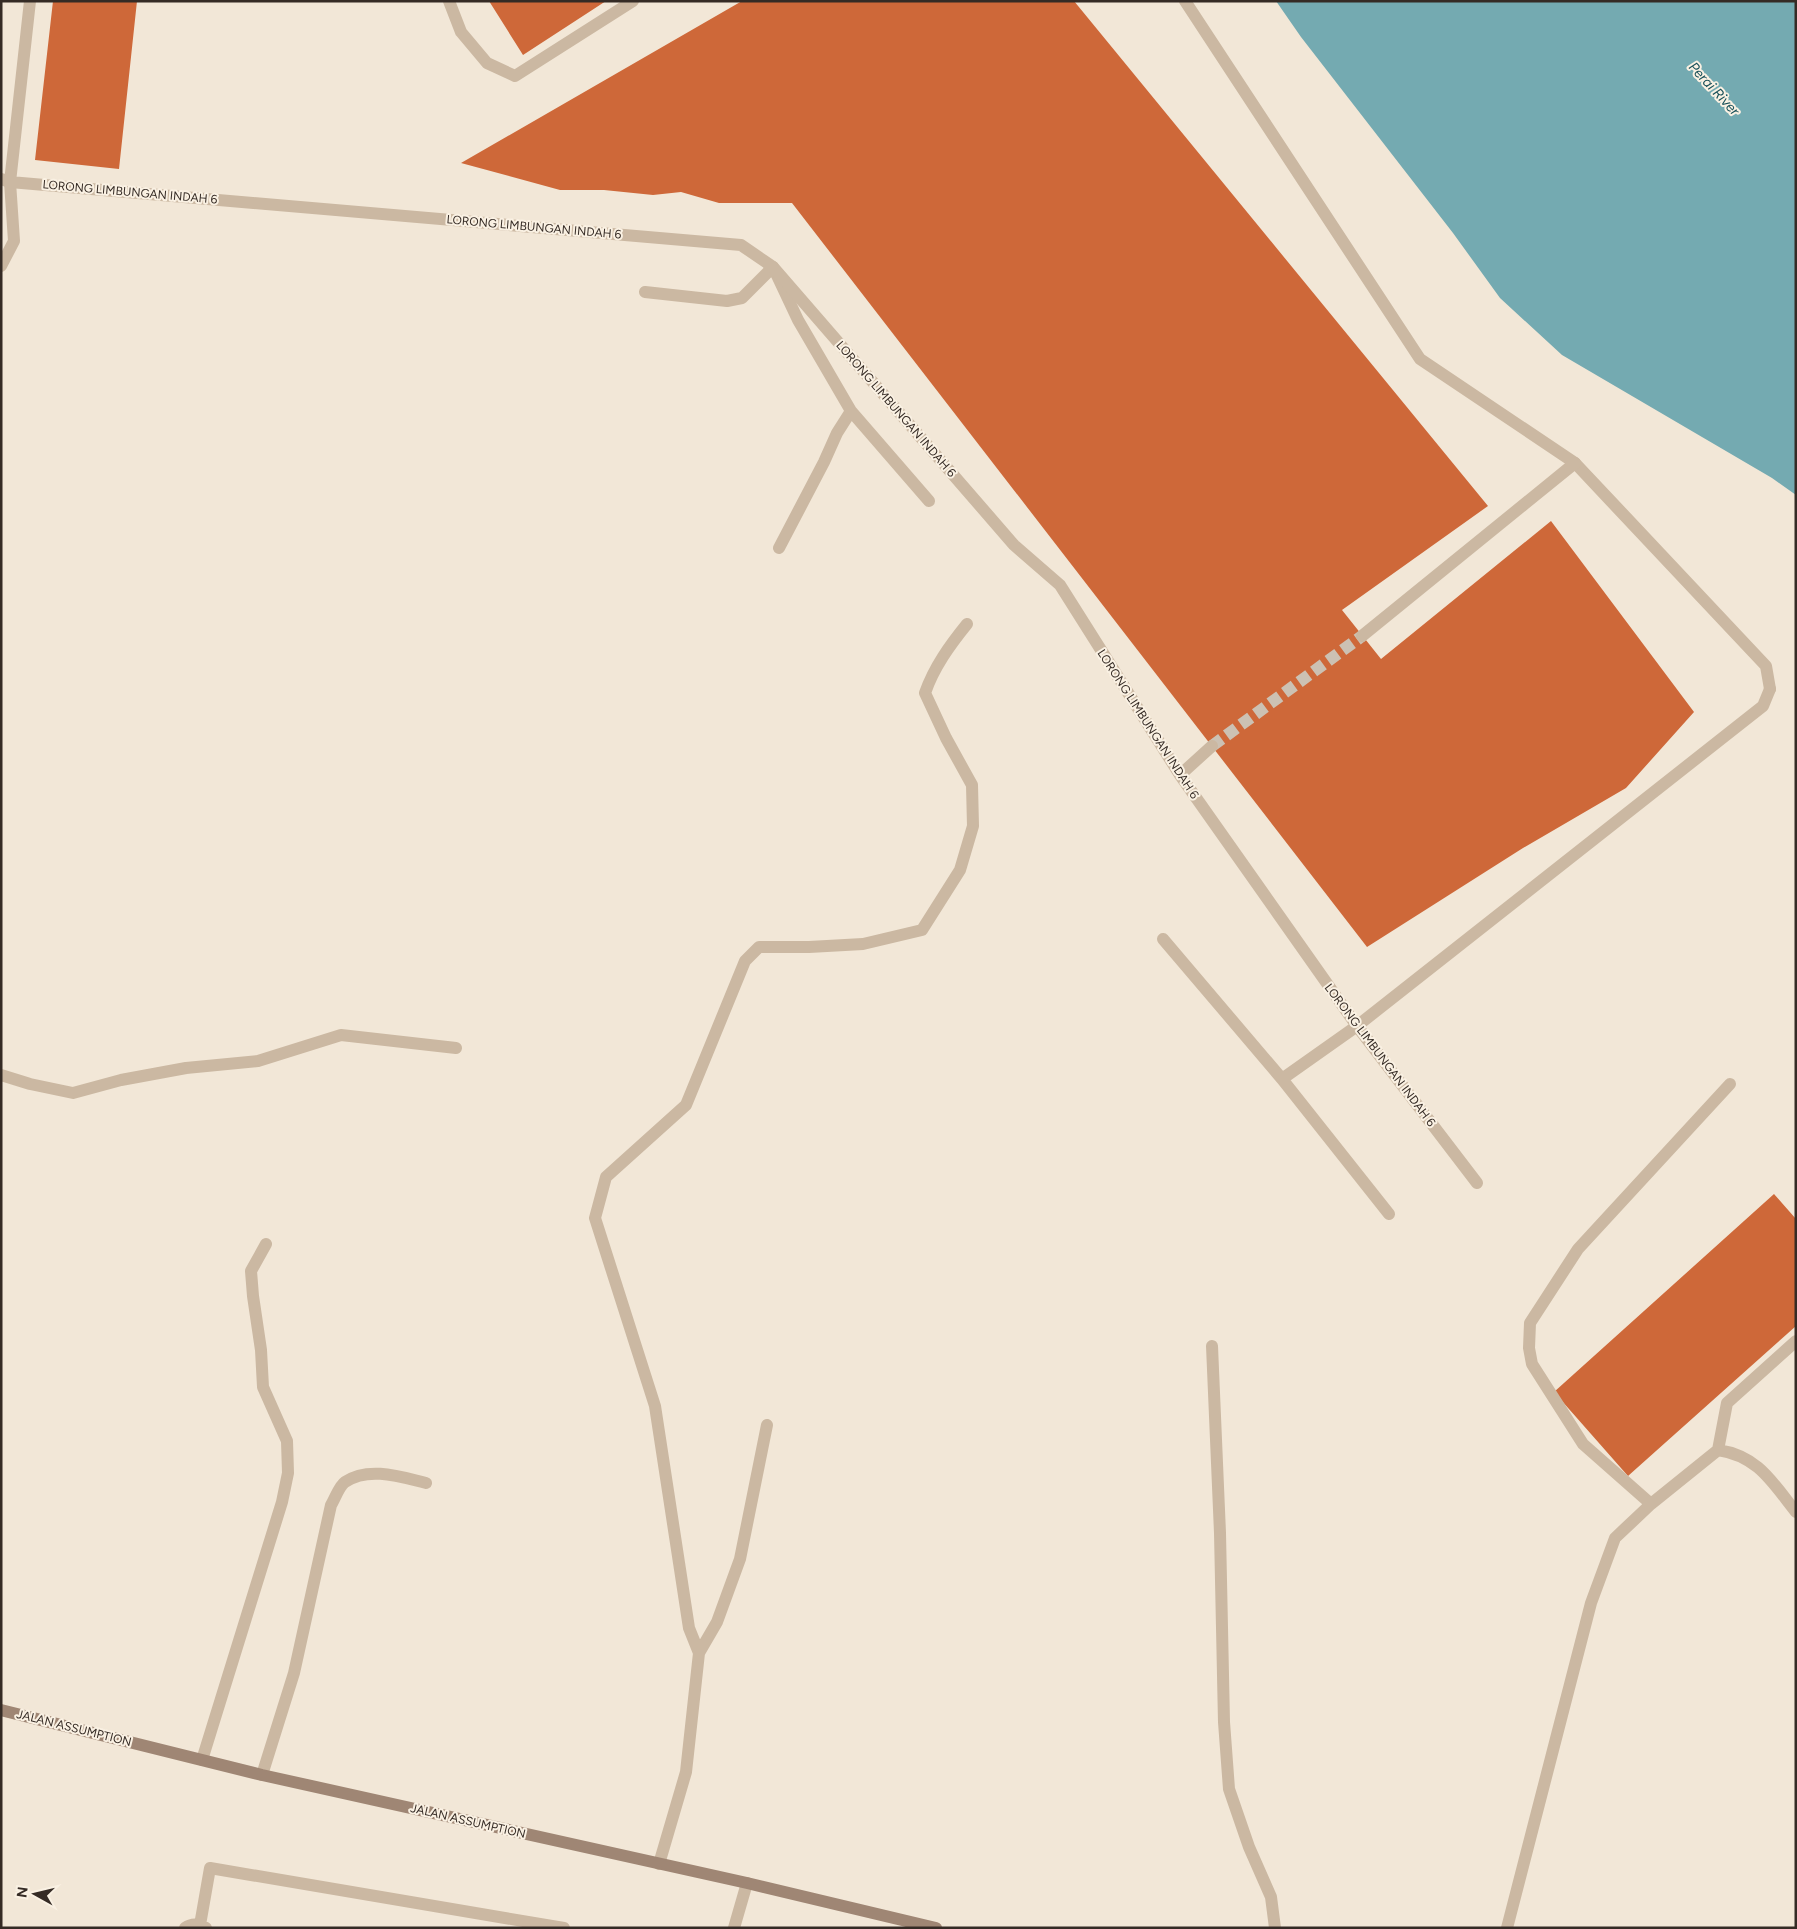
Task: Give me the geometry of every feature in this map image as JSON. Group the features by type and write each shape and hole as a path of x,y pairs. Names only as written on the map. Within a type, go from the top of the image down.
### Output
{"street":[{"path":"1,266 14,241 6,180 30,1"},
{"path":"449,1 461,32 487,63 515,76 633,1"},
{"path":"1185,1 1420,360 1575,463 1766,666 1770,689 1763,706 1357,1026 1282,1080"},
{"name":"LORONG LIMBUNGAN INDAH 6","path":"6,180 741,245 773,267 1014,545 1060,585 1180,775 1357,1026 1477,1183"},
{"path":"645,292 727,301 742,298 773,267 798,320 852,412 929,501"},
{"path":"780,548 837,433 852,412"},
{"path":"1362,636 1575,463"},
{"path":"699,1653 689,1628 655,1406 595,1218 606,1177 686,1105 745,961 759,947 863,944 922,930 960,870 974,826 972,786 946,738 925,693 948,648 967,624"},
{"path":"1180,775 1212,746"},
{"path":"1163,939 1282,1080 1389,1214"},
{"path":"1,1075 30,1084 72,1093 121,1080 186,1068 258,1062 341,1035 456,1048"},
{"path":"1651,1504 1583,1444 1532,1364 1529,1348 1530,1323 1578,1249 1730,1084"},
{"path":"202,1760 282,1502 288,1473 287,1441 263,1387 261,1350 252,1296 251,1271 266,1244"},
{"path":"1507,1928 1591,1603 1615,1538 1651,1504 1718,1450 1727,1403 1796,1341"},
{"path":"1212,1346 1220,1533 1224,1722 1229,1789 1249,1847 1271,1897 1275,1928"},
{"path":"659,1864 686,1772 699,1653 717,1622 740,1559 767,1425"},
{"path":"1718,1450 1736,1453 1764,1471 1796,1512"},
{"path":"262,1775 294,1673 331,1505 344,1482 361,1475 390,1474 426,1483"},
{"name":"JALAN ASSUMPTION","path":"1,1710 262,1775 747,1883 928,1927"},
{"path":"185,1928 193,1924 203,1926 210,1868 564,1928"},
{"path":"734,1928 747,1883"}],"water":[{"name":"Perai River","path":"1276,1 1796,1 1796,495 1772,478 1562,355 1500,298 1453,233 1301,37"}],"building":[{"path":"53,1 137,1 119,169 35,160"},
{"path":"489,1 606,1 523,55"},
{"path":"742,1 1074,1 1488,506 1342,610 1381,659 1551,521 1694,712 1626,788 1523,848 1367,947 792,203 719,203 681,192 653,195 604,190 560,190 461,163"},
{"path":"1774,1194 1796,1219 1796,1326 1628,1476 1554,1392"}],"tunnel":[{"path":"1212,746 1362,636"}]}
